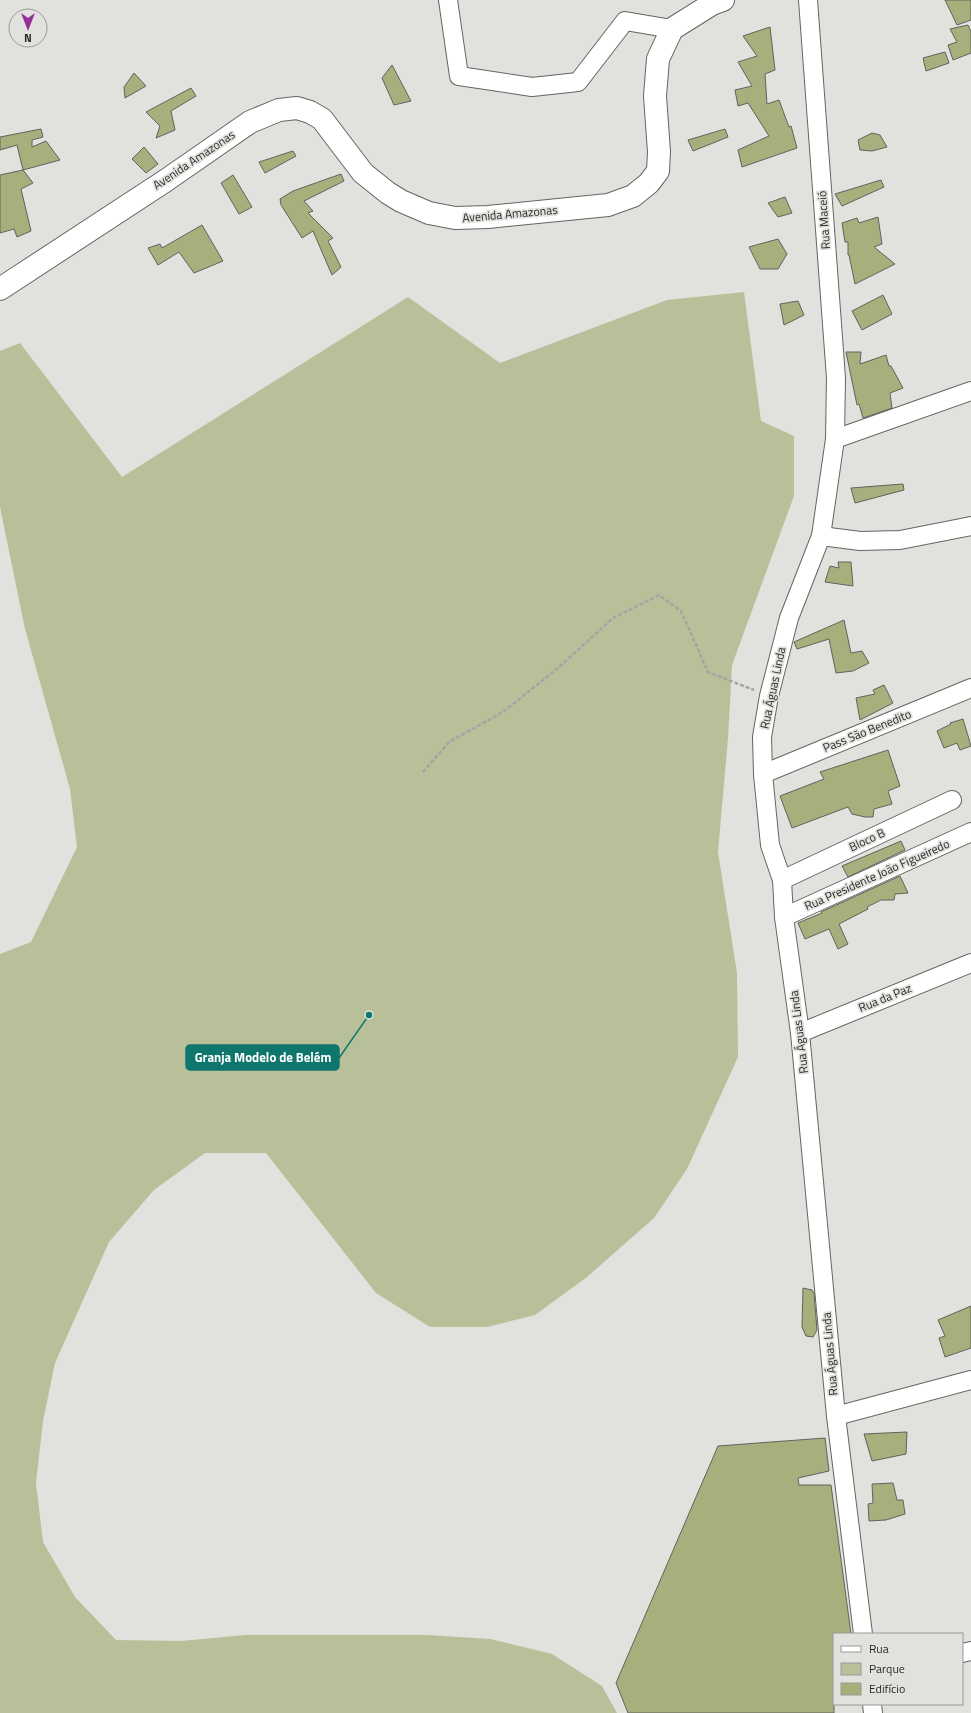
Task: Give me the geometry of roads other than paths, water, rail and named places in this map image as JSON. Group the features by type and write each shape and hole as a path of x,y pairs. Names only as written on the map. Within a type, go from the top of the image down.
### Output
{"street":[{"path":"448,0 459,76 532,87 578,82 625,21 672,29 712,4 724,0"},
{"name":"Rua Maceió","path":"808,0 836,378 835,439"},
{"name":"Avenida Amazonas","path":"0,289 165,181 250,122 279,110 296,108 310,112 322,119 363,173 401,201 429,213 455,218 488,217 608,205 633,196 649,183 658,171 659,152 655,96 658,59 672,29"},
{"path":"835,439 971,391"},
{"name":"Rua Águas Linda","path":"835,439 821,536 789,618 769,696 762,737 770,845 782,880 784,917 800,1033 836,1416 863,1633"},
{"path":"821,536 860,541 900,540 971,526"},
{"name":"Pass São Benedito","path":"764,774 971,688"},
{"name":"Bloco B","path":"782,880 952,800"},
{"name":"Rua Presidente João Figueiredo","path":"784,917 971,832"},
{"name":"Rua da Paz","path":"800,1033 971,963"},
{"path":"836,1416 971,1380"}],"place":[{"name":"Granja Modelo de Belém","path":"369,1015"}]}
